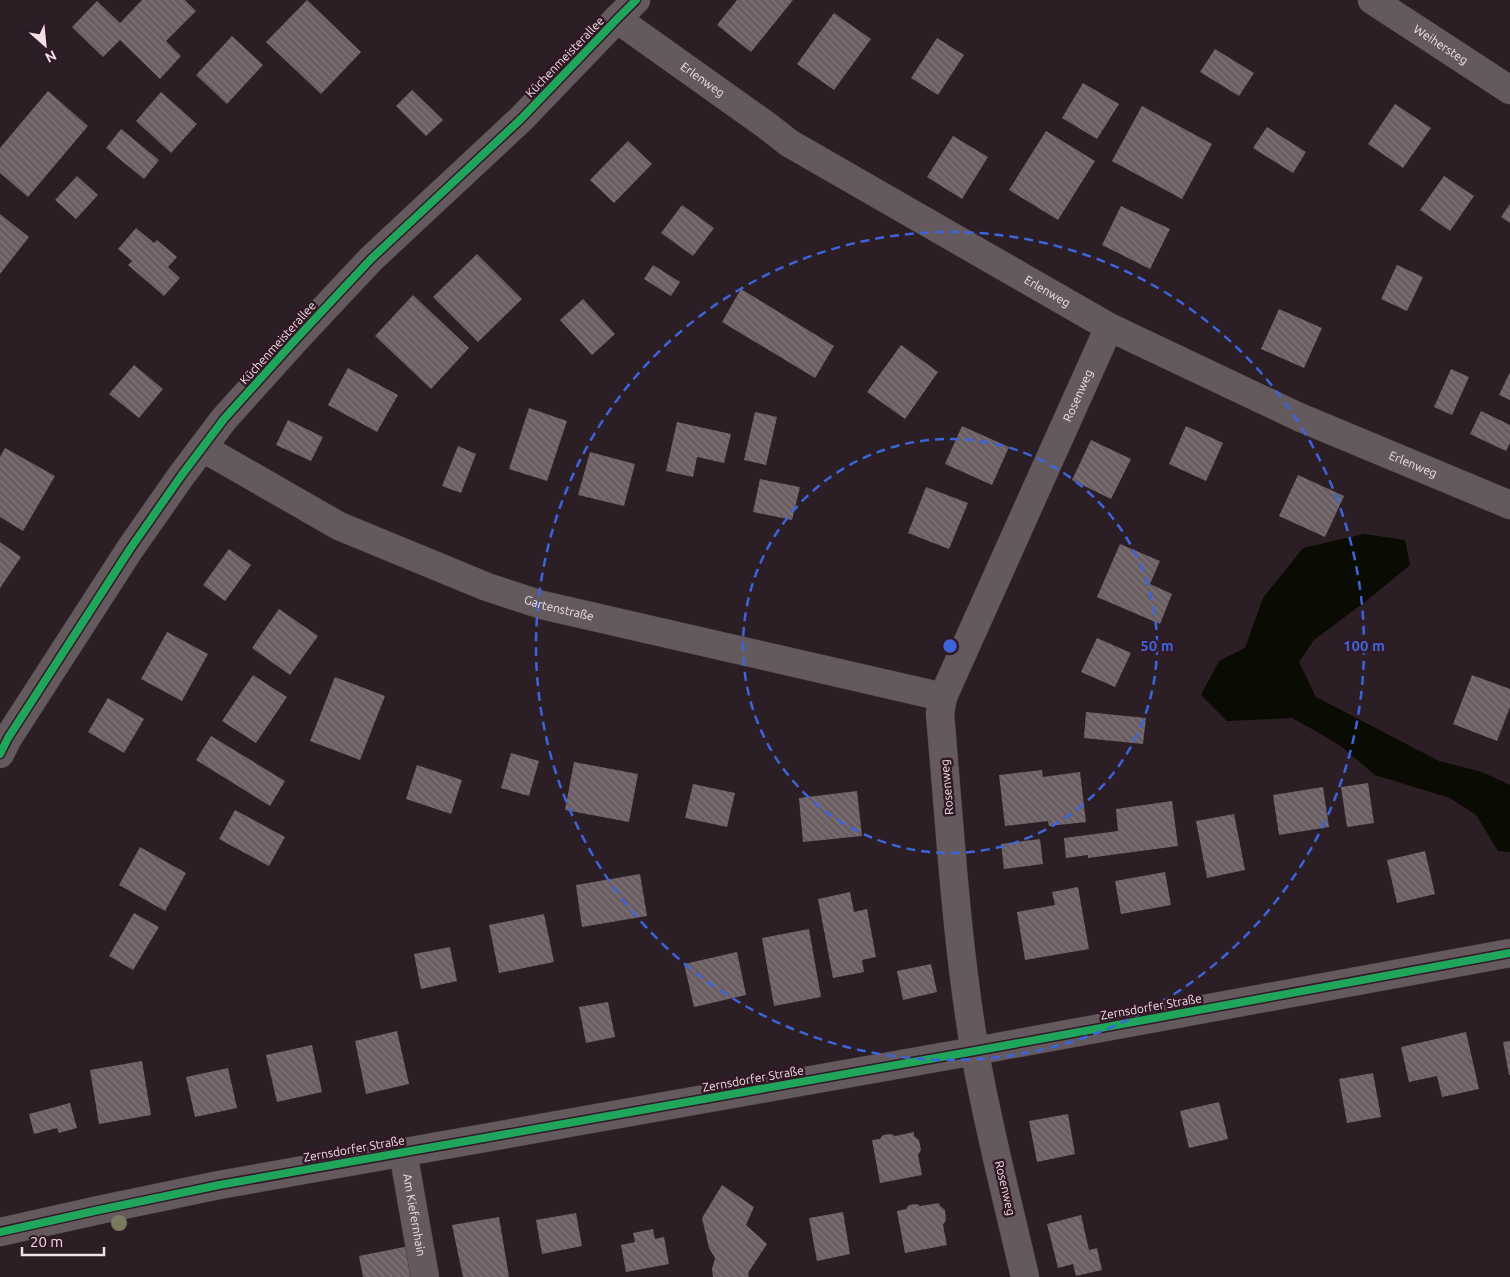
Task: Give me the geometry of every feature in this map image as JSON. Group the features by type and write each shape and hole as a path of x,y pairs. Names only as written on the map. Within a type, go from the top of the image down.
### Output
{"street":[{"name":"Küchenmeisterallee","path":"0,754 8,738 130,549 224,419 371,259 521,118 636,0"},
{"name":"Weihersteg","path":"1372,0 1510,90"},
{"name":"Erlenweg","path":"617,19 789,143 1109,327 1299,417 1510,505"},
{"name":"Rosenweg","path":"1025,1277 980,1081 975,1051 958,919 940,714 943,697 1109,327"},
{"name":"Gartenstraße","path":"203,448 339,526 487,587 542,605 943,697"},
{"name":"Zernsdorfer Straße","path":"0,1232 219,1185 975,1051 1510,953"},
{"name":"Am Kiefernhain","path":"403,1152 425,1277"}],"shaded area":[{"path":"1364,534 1405,540 1410,565 1314,640 1299,662 1316,697 1439,761 1482,772 1510,785 1510,852 1498,851 1476,815 1450,798 1375,775 1342,747 1292,718 1227,721 1201,695 1219,661 1245,648 1263,598 1303,548"}],"building":[{"path":"142,0 185,0 196,11 166,41 181,56 160,79 120,40 103,57 72,27 97,1 120,23"},
{"path":"307,0 361,52 321,94 266,42"},
{"path":"737,0 793,0 751,52 717,25"},
{"path":"834,13 871,39 834,90 797,64"},
{"path":"232,36 263,65 227,104 196,75"},
{"path":"937,38 964,55 938,95 911,78"},
{"path":"1215,49 1254,73 1239,96 1200,72"},
{"path":"1083,83 1119,104 1097,139 1062,118"},
{"path":"412,90 443,120 426,136 396,106"},
{"path":"48,91 88,126 28,197 0,173 0,148"},
{"path":"161,92 197,124 171,153 136,121"},
{"path":"1395,104 1431,128 1403,168 1368,144"},
{"path":"1142,106 1212,144 1182,199 1112,161"},
{"path":"1267,127 1306,152 1293,173 1253,148"},
{"path":"121,129 159,160 144,179 106,148"},
{"path":"1046,131 1095,161 1058,220 1009,190"},
{"path":"953,136 988,157 962,199 927,177"},
{"path":"628,141 652,164 614,203 590,180"},
{"path":"77,176 98,195 76,219 55,200"},
{"path":"1444,176 1474,196 1450,231 1420,210"},
{"path":"1510,204 1510,223 1501,217"},
{"path":"682,205 714,228 693,256 661,233"},
{"path":"1121,206 1170,229 1150,269 1102,245"},
{"path":"0,214 29,237 0,274"},
{"path":"136,228 154,243 157,240 177,257 168,267 180,278 164,296 128,265 132,261 118,249"},
{"path":"477,254 522,299 478,342 433,297"},
{"path":"653,265 680,282 671,296 644,279"},
{"path":"1397,265 1423,277 1407,311 1381,299"},
{"path":"741,289 834,346 815,378 722,322"},
{"path":"413,295 469,348 431,389 375,336"},
{"path":"583,299 615,334 592,355 560,320"},
{"path":"1279,309 1322,328 1304,368 1261,349"},
{"path":"901,345 938,372 905,419 867,392"},
{"path":"134,365 163,389 139,418 109,394"},
{"path":"348,368 398,395 377,432 328,405"},
{"path":"1451,369 1469,377 1452,415 1434,407"},
{"path":"1510,372 1510,400 1499,395"},
{"path":"529,408 567,421 547,481 509,469"},
{"path":"1481,411 1510,425 1510,443 1506,451 1470,434"},
{"path":"755,412 777,417 766,465 744,460"},
{"path":"288,420 323,437 311,461 276,445"},
{"path":"677,422 731,434 724,463 697,457 693,477 666,471"},
{"path":"962,426 1009,447 992,485 945,464"},
{"path":"1186,426 1223,443 1206,481 1169,464"},
{"path":"1091,440 1131,459 1111,499 1072,480"},
{"path":"458,446 476,454 461,493 442,486"},
{"path":"5,448 55,476 23,531 0,517 0,457"},
{"path":"590,452 635,464 624,506 578,495"},
{"path":"1298,475 1344,496 1325,537 1279,516"},
{"path":"760,479 800,487 792,520 753,512"},
{"path":"926,487 968,503 949,549 908,533"},
{"path":"0,542 21,557 0,588"},
{"path":"1120,544 1160,561 1150,584 1172,594 1160,624 1097,597"},
{"path":"229,549 251,565 225,601 203,585"},
{"path":"279,609 318,636 290,675 252,648"},
{"path":"167,632 208,654 182,701 141,679"},
{"path":"1097,638 1131,653 1115,687 1081,672"},
{"path":"253,675 287,697 256,743 222,721"},
{"path":"1472,675 1510,689 1510,707 1497,741 1453,724"},
{"path":"335,677 385,696 360,760 310,741"},
{"path":"108,698 144,719 124,753 88,732"},
{"path":"1086,712 1146,718 1143,744 1084,738"},
{"path":"211,736 285,781 270,806 196,760"},
{"path":"511,753 539,761 529,796 501,788"},
{"path":"574,762 638,774 629,822 565,810"},
{"path":"417,765 462,780 451,814 406,799"},
{"path":"1042,770 1043,777 1080,772 1086,822 1049,826 1048,821 1005,826 999,775"},
{"path":"1368,783 1374,823 1347,827 1341,787"},
{"path":"693,784 735,793 727,827 685,818"},
{"path":"1323,787 1329,827 1279,835 1273,795"},
{"path":"857,791 862,836 803,842 799,798"},
{"path":"1172,801 1178,846 1088,858 1088,855 1066,858 1064,838 1118,831 1116,809"},
{"path":"235,810 285,837 269,866 219,839"},
{"path":"1234,814 1245,870 1207,878 1196,821"},
{"path":"1040,839 1043,864 1004,869 1001,844"},
{"path":"140,847 186,873 165,911 119,885"},
{"path":"1425,851 1435,894 1397,903 1387,860"},
{"path":"1165,872 1171,905 1121,914 1115,881"},
{"path":"640,874 647,916 582,927 576,885"},
{"path":"1078,887 1089,949 1025,960 1017,912 1055,905 1052,892"},
{"path":"850,892 854,912 867,909 876,957 862,960 864,972 833,978 818,899"},
{"path":"134,913 159,927 133,970 109,956"},
{"path":"544,914 554,962 499,973 489,925"},
{"path":"809,929 821,997 774,1006 762,938"},
{"path":"450,947 457,981 421,989 414,954"},
{"path":"737,952 746,995 694,1007 684,964"},
{"path":"931,964 937,992 903,1000 897,971"},
{"path":"608,1002 615,1037 586,1043 579,1007"},
{"path":"397,1031 409,1084 366,1094 355,1041"},
{"path":"1466,1032 1479,1089 1442,1097 1437,1076 1409,1082 1401,1047"},
{"path":"1510,1041 1510,1075 1509,1075 1503,1042"},
{"path":"312,1045 322,1092 277,1102 266,1055"},
{"path":"142,1061 151,1115 99,1124 90,1070"},
{"path":"228,1068 237,1108 195,1117 186,1077"},
{"path":"1373,1073 1381,1117 1347,1123 1339,1079"},
{"path":"1219,1102 1228,1139 1189,1148 1180,1111"},
{"path":"70,1103 77,1128 59,1133 57,1128 34,1134 29,1114"},
{"path":"1068,1114 1075,1154 1037,1162 1029,1121"},
{"path":"914,1132 914,1136 919,1140 921,1150 918,1155 922,1175 880,1183 872,1140 880,1139 883,1135 891,1134 895,1136"},
{"path":"722,1185 754,1207 746,1225 767,1244 748,1273 749,1277 713,1277 712,1269 715,1258 709,1248 702,1218"},
{"path":"939,1203 945,1210 946,1220 943,1225 947,1245 905,1253 897,1211 906,1209 909,1205 917,1204 920,1206"},
{"path":"843,1212 850,1254 817,1261 809,1218"},
{"path":"576,1213 582,1246 542,1254 536,1220"},
{"path":"1081,1215 1089,1250 1097,1248 1102,1270 1076,1276 1073,1264 1058,1268 1047,1224"},
{"path":"499,1217 509,1277 463,1277 452,1225"},
{"path":"653,1229 655,1239 664,1237 669,1264 626,1272 621,1245 635,1242 633,1233"},
{"path":"409,1246 414,1277 363,1277 359,1256"}],"cycle path":[{"path":"0,754 8,738 130,549 224,419 371,259 521,119 636,0"},
{"path":"0,1232 219,1185 975,1051 1510,953"}]}
